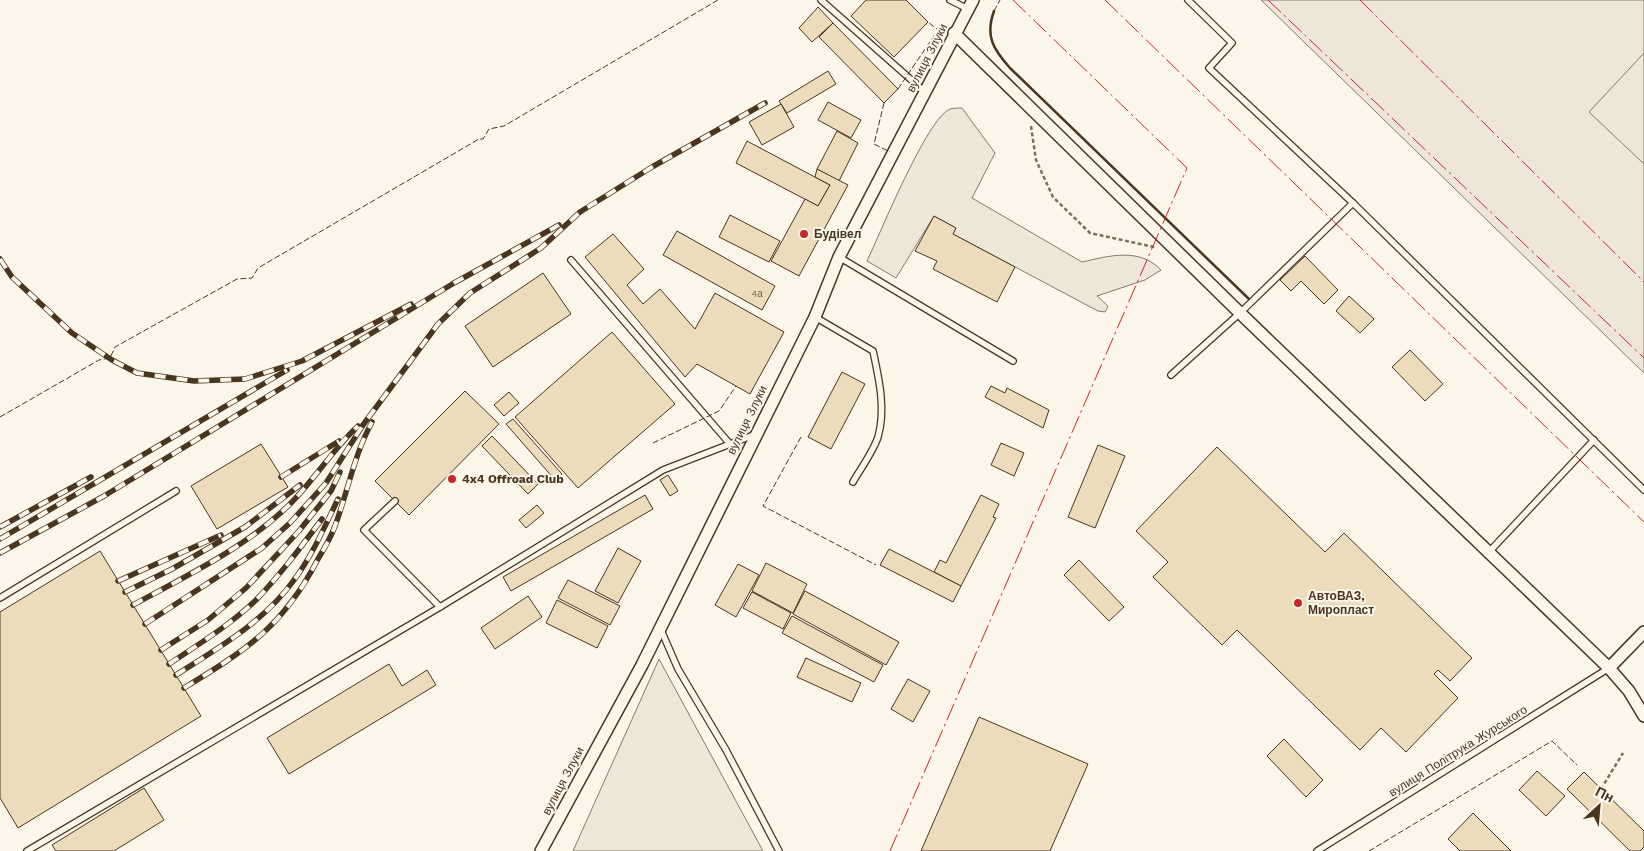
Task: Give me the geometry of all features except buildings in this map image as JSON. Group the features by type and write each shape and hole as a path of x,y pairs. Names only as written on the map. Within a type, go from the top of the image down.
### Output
{"street":[{"name":"вулиця Злуки","path":"541,851 660,628 815,317 839,257 954,33 971,4"},
{"path":"954,33 1240,313 1610,668 1629,691 1644,716"},
{"path":"1610,668 1644,632"}],"lane":[{"path":"821,0 925,92"},
{"path":"950,0 971,4"},
{"path":"1188,0 1232,43 1209,68 1353,203 1644,490"},
{"path":"1171,375 1240,313 1353,203"},
{"path":"839,257 1013,361"},
{"path":"571,260 730,444"},
{"path":"815,317 873,351 880,382 882,412 878,438 853,482"},
{"path":"27,851 440,607 663,470 756,434"},
{"path":"1489,552 1594,440"},
{"path":"0,598 176,492"},
{"path":"395,501 364,530 400,564 440,607"},
{"path":"660,628 678,669 726,750 779,851"},
{"name":"вулиця Політрука Журського","path":"1317,851 1610,668"}],"path":[{"path":"1028,106 1036,160 1053,197 1090,232 1180,254"},
{"path":"1601,788 1623,753"}],"shaded area":[{"path":"1261,0 1644,0 1644,373"},
{"path":"1644,53 1644,164 1589,112"},
{"path":"962,108 995,153 972,198 1082,262 1103,257 1133,256 1143,258 1161,270 1145,280 1097,296 1108,306 1105,312 1098,311 953,234 956,228 934,216 896,278 867,261 905,178 929,133 940,117 950,109"},
{"path":"659,659 763,851 573,851"}],"railway":[{"path":"145,624 262,548 290,523 326,483 363,425 438,324 470,293 541,248 580,212 652,167 765,103"},
{"path":"0,553 104,496 454,283 559,225"},
{"path":"0,259 12,277 72,333 112,360 137,373 194,381 245,379 302,361 411,304"},
{"path":"0,539 287,370"},
{"path":"184,688 226,661 261,635 277,620 305,583 332,534 360,447 372,422"},
{"path":"133,605 195,572 255,534 290,504 340,444 358,426"},
{"path":"281,477 339,441"},
{"path":"161,650 208,620 246,588 299,531 331,491 340,472"},
{"path":"0,527 91,477"},
{"path":"125,592 172,569 245,527 300,485"},
{"path":"176,675 240,633 269,609 282,595 307,561 338,499"},
{"path":"169,664 225,626 256,600 282,571 322,519"},
{"path":"118,581 221,535"}],"fence":[{"path":"0,417 99,360 110,358 115,347 237,279 252,278 258,268 479,139 483,139 489,129 504,126 718,0"},
{"path":"994,11 1000,0"},
{"path":"898,89 938,30 928,22"},
{"path":"884,103 874,144 890,152"},
{"path":"653,443 719,411 736,386"},
{"path":"801,437 763,506 876,565"},
{"path":"1369,851 1552,741 1577,765"}],"wall":[{"path":"994,11 990,28 992,42 999,55 1010,68 1249,299"}],"power":[{"path":"890,851 1187,168 1013,0"},
{"path":"1105,0 1644,522"},
{"path":"1268,0 1644,358"},
{"path":"1360,0 1644,282"}],"place":[{"name":"Будівел","path":"804,234"},
{"name":"4x4 Offroad Club","path":"452,479"},
{"name":"АвтоВАЗ, Миропласт","path":"1298,603"}]}
